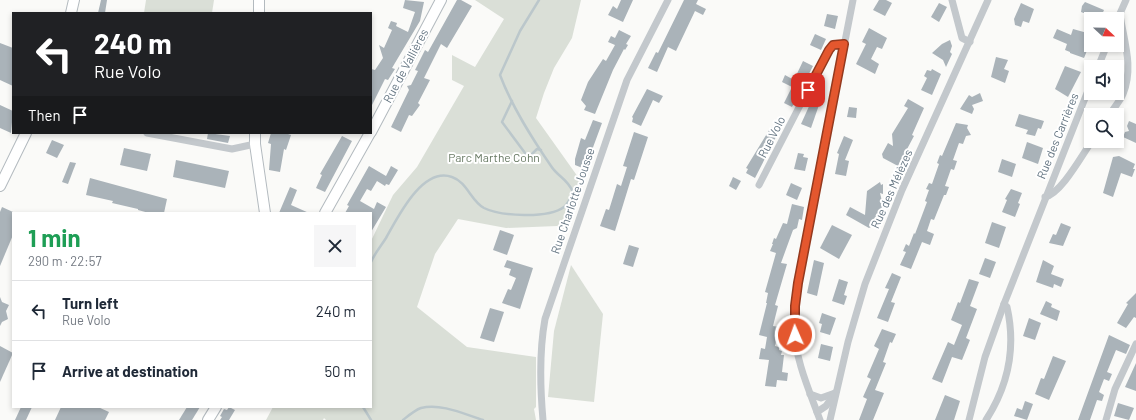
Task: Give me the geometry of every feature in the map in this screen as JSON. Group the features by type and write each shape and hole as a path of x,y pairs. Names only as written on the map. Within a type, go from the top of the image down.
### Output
{"main road":[{"path":"72,12 74,0"},
{"path":"259,0 259,12"},
{"name":"Rue de Vallières","path":"372,130 441,0"},
{"path":"0,186 26,134"},
{"path":"255,134 254,144 265,212"},
{"name":"Rue de Vallières","path":"326,212 370,134"},
{"path":"208,420 215,408"}],"street":[{"name":"Rue Charlotte Jousse","path":"543,420 541,396 541,357 545,319 627,80 668,0"},
{"path":"820,420 810,394 796,344 794,327 795,306 798,283 853,0"},
{"path":"952,0 962,38 970,42"},
{"name":"Rue des Mélèzes","path":"830,420 834,410 835,393 865,284 882,239 988,0"},
{"path":"1121,12 1126,0"},
{"path":"1114,108 1123,94 1127,77 1128,60 1124,43"},
{"name":"Rue Volo","path":"759,185 829,50 833,45 844,44"},
{"name":"Rue des Carrières","path":"969,420 985,357 1004,304 1084,100"},
{"path":"152,134 232,150 254,144"},
{"name":"Rue des Carrières","path":"1045,197 1049,196 1058,189 1087,148"},
{"path":"986,420 1003,386 1009,364 1012,338 1007,307 1004,304"},
{"path":"1106,420 1115,389 1136,344"},
{"path":"810,394 821,398 835,393"},
{"name":"Rue des Mélèzes","path":"817,412 826,406 835,393"}],"green space":[{"path":"146,0 214,0 212,12 144,12"},
{"name":"Parc Marthe Cohn","path":"475,0 581,0 572,38 554,68 536,118 583,184 570,225 567,225 564,234 557,226 506,228 458,219 435,254 417,307 467,347 536,357 536,407 534,409 536,420 326,420 324,418 323,420 266,420 272,408 372,408 372,239 393,195 417,167 464,86 452,80 452,55 475,67 504,19"},
{"path":"571,265 603,314 594,402 548,397 554,331"}],"building":[{"path":"101,0 107,0 105,12 98,12"},
{"path":"405,0 424,2 420,21 392,68 395,69 388,80 385,79 372,105 372,69 375,70 383,58 379,45 384,48 392,30 388,28 391,21 397,23 396,26 408,32 415,12 403,8"},
{"path":"457,0 461,0 472,6 447,48 441,44 424,78 430,80 418,103 420,105 412,116 409,115 401,132 391,127 409,90 407,86 411,85 418,71 415,70 425,50 428,52"},
{"path":"621,0 633,0 623,22 608,15 613,6 617,9"},
{"path":"684,0 698,0 696,4 706,9 703,15 695,11 676,51 668,47 657,72 648,68 656,52 658,53"},
{"path":"879,0 886,0 892,3 885,16 873,10"},
{"path":"1085,2 1104,10 1103,12 1084,13 1081,12 1082,6"},
{"path":"939,3 947,7 939,22 931,17"},
{"path":"1021,3 1034,9 1029,23 1023,21 1021,27 1015,25 1014,19"},
{"path":"827,14 838,16 835,29 824,26"},
{"path":"869,28 887,38 882,49 877,47 871,59 879,64 875,74 856,64 866,44 862,42"},
{"path":"1057,29 1071,35 1073,29 1084,32 1084,52 1086,52 1084,58 1065,50 1067,44 1053,38"},
{"path":"619,30 631,36 626,44 628,45 625,50 624,49 613,70 595,114 584,110 586,106 581,100 588,82 603,59 606,61 615,45 608,42 611,36 615,38"},
{"path":"815,34 826,39 821,50 810,45"},
{"path":"950,40 952,46 950,52 952,54 946,67 943,60 932,53 942,44"},
{"path":"0,43 12,48 12,86 0,80"},
{"path":"996,57 1008,60 1004,69 1009,71 1005,83 991,77"},
{"path":"803,61 813,66 792,107 784,103 792,87 782,82 785,75 794,80"},
{"path":"1065,66 1081,72 1068,97 1055,89"},
{"path":"932,69 941,74 932,95 921,90 927,78 924,76 927,70 931,71"},
{"path":"647,89 663,96 659,103 653,100 641,126 632,122 632,117"},
{"path":"980,93 983,101 972,105 974,109 972,114 960,109 969,95 972,97"},
{"path":"908,99 924,108 912,135 914,136 898,166 883,158 882,154 888,143 893,146 892,134 908,108 904,106"},
{"path":"811,102 819,105 811,128 801,124"},
{"path":"0,105 12,111 11,133 0,128"},
{"path":"849,107 857,108 856,118 847,117"},
{"path":"1019,114 1044,121 1041,129 1038,128 1035,136 1026,134 1028,130 1015,126"},
{"path":"593,120 602,123 585,169 575,165 575,159 581,138 585,140"},
{"path":"1129,121 1136,124 1136,143 1124,137 1125,132 1129,131 1127,126"},
{"path":"956,123 968,125 967,128 971,135 966,136 963,144 959,143 953,160 957,161 954,170 951,169 945,186 949,187 946,195 944,195 934,220 931,219 927,231 934,234 930,245 922,242 911,269 900,265 906,252 903,251 906,244 909,246 914,233 915,234 927,202 925,201 929,190 926,189 929,183 932,184 939,164 937,163 940,155 942,156"},
{"path":"771,127 779,131 755,178 746,173 748,169 746,168"},
{"path":"634,132 648,137 634,180 631,179 615,231 600,226 606,209 609,210 617,184 621,186 627,167 623,166"},
{"path":"208,134 230,136 228,143 207,139"},
{"path":"271,134 291,135 286,150 284,149 280,172 269,170 271,144 268,143"},
{"path":"342,136 352,141 325,192 316,188 322,175 320,174"},
{"path":"844,136 853,140 845,160 849,161 846,176 835,174 839,154 837,153"},
{"path":"52,140 64,145 57,158 46,153"},
{"path":"1027,142 1043,148 1038,164 1022,158"},
{"path":"124,148 151,154 147,171 120,165"},
{"path":"798,153 804,154 803,157 808,158 805,171 794,169"},
{"path":"1119,156 1135,164 1133,169 1135,169 1132,177 1121,173 1113,197 1103,193 1113,157"},
{"path":"1002,159 1016,164 1012,177 998,172"},
{"path":"176,160 229,171 225,188 173,177"},
{"path":"70,162 76,163 68,184 62,182"},
{"path":"369,166 386,176 391,166 398,170 389,185 386,184 385,186 377,181 371,191 367,189 360,201 374,209 377,202 386,207 372,230 372,212 346,212 349,206 347,205"},
{"path":"733,177 741,181 736,190 729,186"},
{"path":"90,178 167,199 164,212 145,212 112,203 113,201 86,195"},
{"path":"880,182 881,185 883,184 883,194 880,193 883,205 871,227 869,228 846,215 850,207 865,215 867,191"},
{"path":"791,183 802,188 797,200 786,195"},
{"path":"290,187 297,190 291,205 307,212 279,212"},
{"path":"1011,189 1022,193 1015,217 1002,212 1007,200 1005,199"},
{"path":"792,204 804,207 802,220 799,219 797,228 793,230 781,263 787,264 775,305 778,306 773,326 779,327 775,346 779,347 779,350 782,351 781,355 784,355 782,372 788,373 787,381 777,380 776,387 765,386 769,360 759,359 761,348 765,349 767,337 759,335 767,303 768,293 765,292 776,253 770,251 774,238 776,239 783,223 787,224"},
{"path":"2,207 13,212 12,237 0,266 0,212"},
{"path":"992,222 1006,227 999,248 985,243"},
{"path":"1061,223 1071,227 1063,246 1049,243 1053,234 1056,235"},
{"path":"832,225 852,235 839,259 820,248"},
{"path":"500,230 514,235 507,255 493,250"},
{"path":"629,245 639,248 633,267 623,264"},
{"path":"985,258 996,262 990,278 979,274"},
{"path":"507,260 533,268 520,309 502,303 508,289 511,290 516,278 509,275 511,269 504,267"},
{"path":"814,260 824,263 817,296 807,293"},
{"path":"1043,260 1054,266 1051,274 1064,279 1061,287 1054,284 1053,288 1036,282"},
{"path":"892,273 901,277 891,302 895,303 888,322 877,318 889,289 885,288"},
{"path":"839,279 848,282 844,295 847,296 844,305 832,301"},
{"path":"969,279 979,282 970,306 977,309 966,338 970,340 962,360 952,357 942,383 932,379 948,342 954,345 962,325 951,320 958,302 960,303"},
{"path":"1136,293 1136,318 1134,317 1126,328 1117,323 1128,304 1126,303"},
{"path":"0,297 2,302 9,305 6,311 8,319 2,322 0,326"},
{"path":"1046,301 1052,304 1051,307 1060,311 1057,321 1040,314"},
{"path":"490,308 504,312 494,342 480,338"},
{"path":"822,313 836,318 830,335 820,332 822,324 819,323"},
{"path":"1029,318 1041,323 1035,340 1023,336"},
{"path":"882,329 896,334 892,343 890,342 883,362 886,363 875,390 884,393 873,420 859,420 867,399 863,397 871,379 867,377 879,349 874,346"},
{"path":"1109,335 1130,345 1126,354 1116,350 1107,372 1112,374 1109,381 1104,379 1099,392 1104,395 1102,401 1097,400 1090,420 1078,420"},
{"path":"821,344 833,347 830,361 818,358"},
{"path":"0,346 12,352 12,355 0,382"},
{"path":"1053,356 1066,361 1049,400 1035,394 1041,378 1044,379"},
{"path":"1136,363 1136,391 1125,387"},
{"path":"945,395 960,401 954,420 935,420"},
{"path":"1025,401 1033,404 1027,420 1014,416 1017,408 1022,410"},
{"path":"1118,403 1134,408 1129,420 1114,416"},
{"path":"21,408 32,408 26,420 15,420"},
{"path":"61,408 100,408 109,412 105,420 55,420"},
{"path":"186,408 199,408 192,420 179,420"},
{"path":"231,408 235,410 229,420 220,420 222,417 220,416 224,409 227,410"}],"waterway":[{"path":"372,260 412,196 421,186 431,179 441,176 457,179 480,205 491,211 536,215 557,211 564,207 568,202 573,192 571,187 554,170 530,133 510,99 500,75 520,31 539,0"},
{"path":"512,101 502,122 528,157 529,156"},
{"path":"532,154 537,149 541,150"},
{"path":"403,420 419,409 429,407 444,408 483,420"},
{"path":"364,408 371,420"}],"route":[{"path":"795,335 795,306 798,283 844,44 833,45 829,50 808,90"}]}
